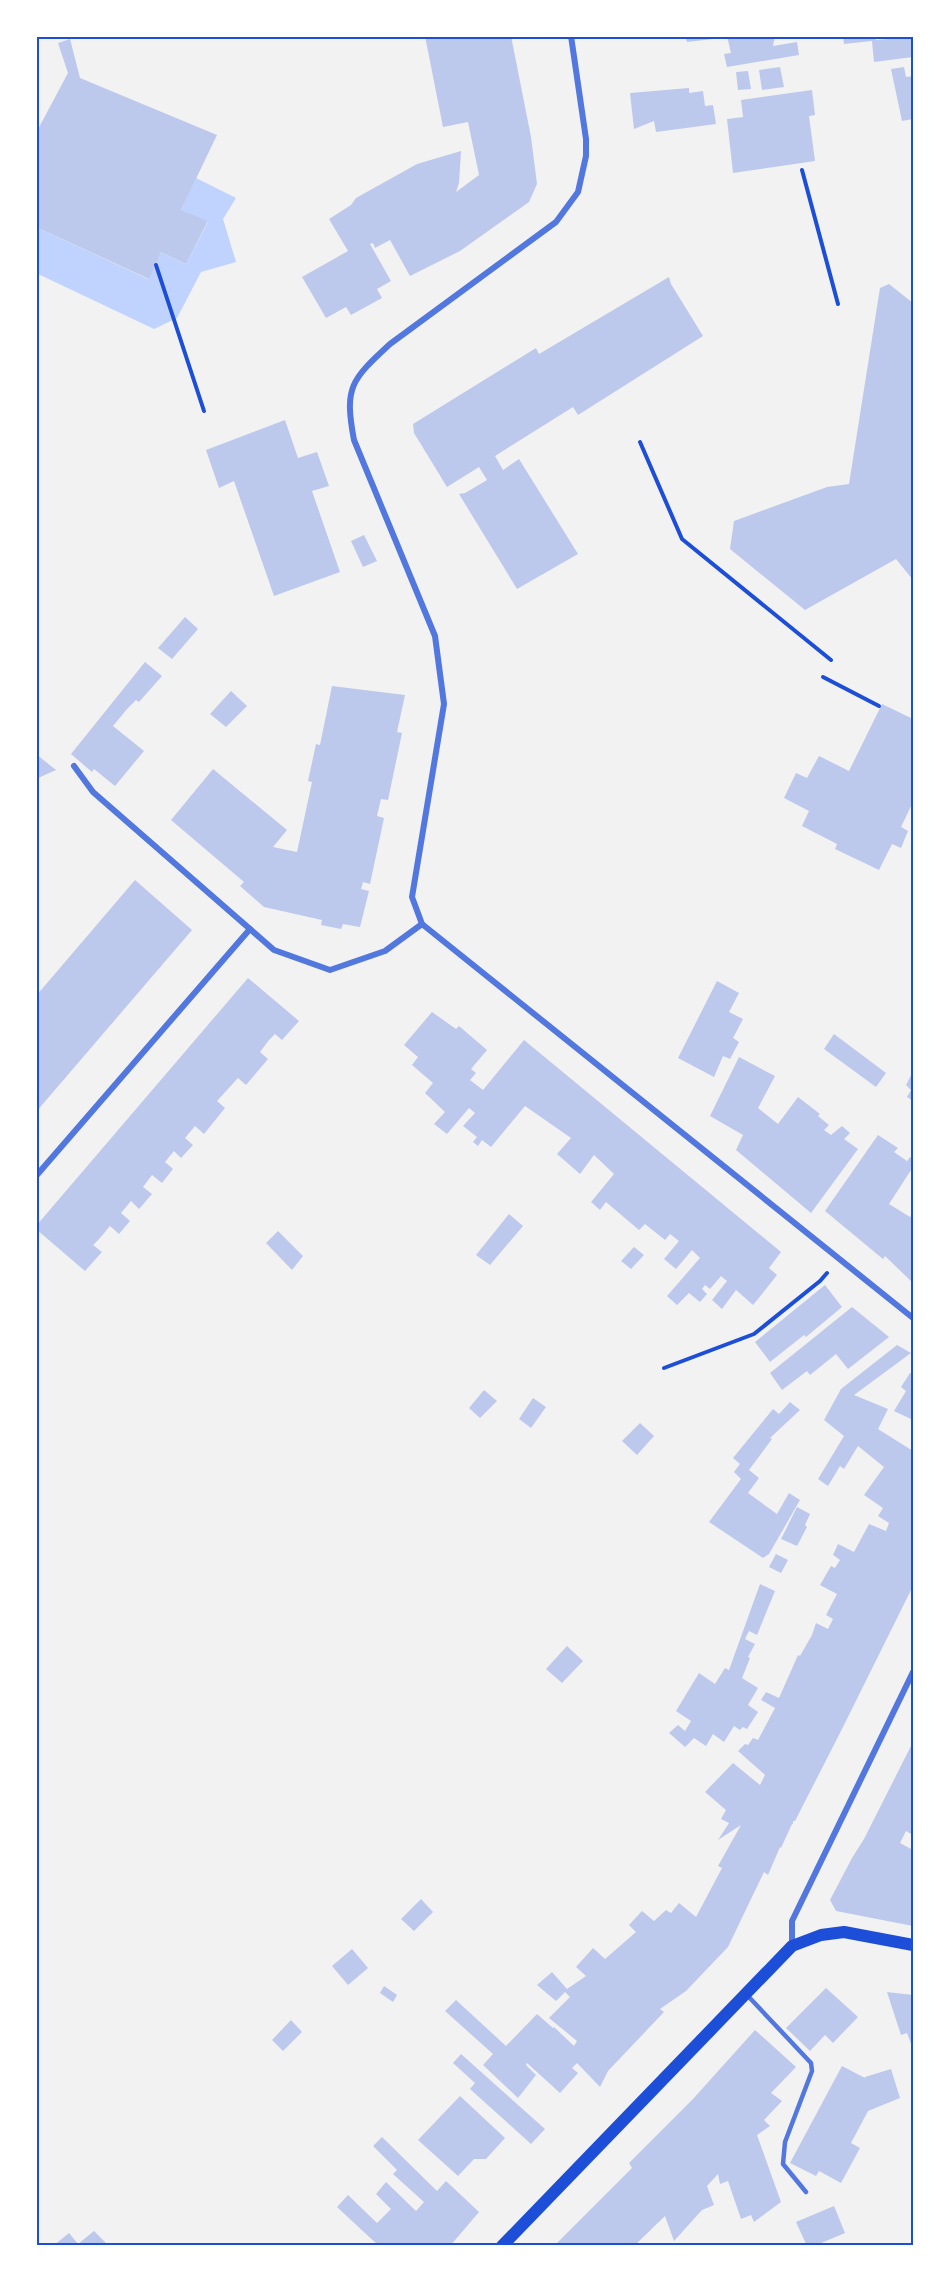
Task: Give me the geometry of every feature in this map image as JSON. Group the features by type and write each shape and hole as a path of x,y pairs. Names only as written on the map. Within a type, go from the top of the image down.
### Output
{"main road":[{"path":"502,2246 792,1946 821,1935 844,1932 913,1945"}],"street":[{"path":"571,36 586,139 586,156 578,192 556,222 390,344 369,364 351,389 349,412 354,440 435,636 444,704 412,897 422,924 913,1318"},
{"path":"74,766 93,792 274,950 330,970 385,951 422,924"},
{"path":"36,1176 250,929"},
{"path":"792,1946 792,1921 913,1672"}],"lane":[{"path":"745,1993 811,2063 812,2071 785,2142 783,2164 806,2192"}],"path":[{"path":"802,170 838,304"},
{"path":"156,265 204,411"},
{"path":"640,442 682,539 831,660"},
{"path":"822,677 879,706"},
{"path":"664,1368 754,1334 820,1281 837,1259"}],"water":[{"path":"196,178 236,198 223,219 236,262 201,272 177,318 154,329 36,273 36,227 148,279 161,252 186,264 208,222 181,210"}],"building":[{"path":"425,36 511,36 531,137 537,184 529,202 460,251 410,276 390,240 375,248 373,243 370,244 391,281 377,289 382,298 351,315 346,307 326,318 302,277 348,251 329,219 351,205 356,198 417,164 461,151 459,183 456,192 479,175 468,122 443,127"},
{"path":"685,36 713,36 713,39 687,42"},
{"path":"727,36 763,36 763,39 764,36 775,36 773,46 797,42 799,55 727,67 724,54 731,53"},
{"path":"843,36 875,36 876,40 913,37 913,57 874,62 872,41 844,44"},
{"path":"70,39 80,78 217,135 181,210 208,221 186,264 161,252 149,279 36,227 36,133 68,73 58,43"},
{"path":"780,67 784,87 762,90 759,70"},
{"path":"904,67 906,77 913,76 913,119 902,121 891,69"},
{"path":"748,71 751,89 738,90 736,72"},
{"path":"689,88 689,93 703,91 705,106 713,105 716,124 656,132 654,121 634,129 630,93"},
{"path":"812,90 815,115 809,116 815,161 733,173 727,119 743,117 741,100"},
{"path":"669,277 703,336 578,415 573,407 495,456 503,470 519,459 578,554 517,589 459,494 487,480 479,467 447,487 414,433 413,424 536,348 539,354"},
{"path":"889,284 913,303 913,580 896,559 805,610 730,549 734,521 827,487 849,484 880,288"},
{"path":"285,420 298,458 317,452 329,486 312,491 340,572 274,596 234,481 219,488 206,450"},
{"path":"364,535 377,561 363,567 351,541"},
{"path":"185,617 198,629 172,659 158,648"},
{"path":"145,662 162,676 139,702 136,700 127,709 113,726 144,751 115,786 94,769 92,772 71,754"},
{"path":"332,686 405,695 397,732 402,733 388,800 381,799 377,816 384,818 370,884 363,882 361,889 369,891 360,927 343,924 341,929 321,925 322,920 264,907 240,886 244,882 171,820 213,769 287,830 273,847 297,852 312,782 308,781 316,744 320,745"},
{"path":"231,691 247,706 226,727 210,714"},
{"path":"882,704 913,719 913,802 901,827 908,831 901,848 892,844 879,870 835,849 837,844 802,826 809,811 784,798 796,773 807,778 819,756 849,771"},
{"path":"36,754 56,770 36,779"},
{"path":"135,880 192,930 36,1112 36,996"},
{"path":"248,978 299,1021 282,1040 275,1034 269,1040 260,1052 268,1059 246,1085 238,1078 217,1101 225,1108 204,1134 195,1126 185,1138 193,1145 181,1158 174,1151 165,1162 173,1169 162,1183 152,1175 143,1187 152,1194 139,1209 131,1201 121,1213 130,1221 119,1234 110,1226 93,1245 102,1252 85,1271 36,1229 36,1226"},
{"path":"717,981 739,993 729,1012 743,1019 733,1038 739,1042 730,1059 723,1056 714,1077 678,1058"},
{"path":"432,1012 456,1029 459,1026 487,1050 471,1069 476,1073 470,1080 483,1090 524,1040 781,1252 769,1268 777,1275 753,1305 736,1290 722,1309 712,1300 727,1281 721,1276 710,1289 705,1285 702,1289 707,1294 700,1302 689,1293 677,1305 667,1296 700,1258 692,1250 676,1269 664,1259 679,1241 670,1234 665,1240 645,1224 639,1230 606,1202 600,1210 591,1202 614,1174 594,1155 580,1174 557,1154 571,1138 525,1106 491,1147 482,1140 478,1146 473,1142 477,1137 463,1126 475,1113 469,1108 447,1134 434,1124 445,1112 425,1093 433,1083 412,1065 418,1057 404,1045"},
{"path":"834,1034 886,1073 876,1087 824,1049"},
{"path":"739,1057 775,1076 758,1108 778,1124 798,1097 820,1114 818,1116 829,1125 824,1130 831,1135 842,1126 850,1133 844,1139 858,1149 811,1213 736,1150 743,1135 710,1116"},
{"path":"913,1071 913,1101 907,1097 911,1090 906,1085"},
{"path":"878,1135 898,1148 894,1152 907,1161 903,1167 910,1157 913,1159 913,1167 889,1204 910,1217 913,1211 913,1283 885,1256 883,1259 825,1211"},
{"path":"509,1214 523,1226 490,1265 476,1255"},
{"path":"278,1231 303,1256 292,1270 266,1243"},
{"path":"634,1247 644,1255 631,1269 621,1261"},
{"path":"825,1285 842,1307 806,1337 804,1335 770,1362 755,1342"},
{"path":"852,1307 889,1337 848,1369 836,1354 810,1375 807,1371 782,1390 770,1373"},
{"path":"897,1345 911,1353 854,1395 888,1409 878,1429 913,1451 913,1586 841,1731 793,1821 768,1875 764,1872 728,1947 686,1991 660,2009 664,2012 608,2071 600,2087 577,2063 572,2068 578,2073 560,2093 527,2063 526,2065 536,2075 518,2098 483,2065 493,2054 445,2011 456,2000 506,2046 537,2014 574,2046 577,2041 549,2018 570,1997 565,1992 556,2001 537,1985 552,1972 567,1989 586,1976 576,1967 593,1948 605,1959 636,1932 629,1925 642,1911 654,1921 666,1910 671,1913 679,1903 696,1917 722,1868 718,1866 741,1825 718,1840 729,1823 721,1819 726,1810 705,1792 733,1763 760,1785 765,1775 738,1751 745,1744 748,1745 753,1738 758,1740 775,1708 761,1700 766,1692 779,1698 798,1655 800,1656 812,1635 816,1623 828,1629 833,1619 826,1615 837,1594 820,1585 831,1566 835,1568 840,1560 833,1555 838,1544 854,1552 869,1524 886,1531 889,1523 878,1516 883,1508 864,1495 884,1467 858,1446 844,1469 840,1466 828,1486 818,1479 844,1436 824,1420 841,1389"},
{"path":"910,1373 913,1374 913,1420 894,1411 906,1391 901,1387"},
{"path":"484,1390 497,1401 480,1418 469,1408"},
{"path":"533,1398 546,1407 531,1428 519,1419"},
{"path":"790,1402 800,1410 770,1438 772,1439 749,1470 759,1478 748,1493 777,1514 789,1493 800,1500 769,1554 763,1558 709,1522 741,1479 734,1472 740,1464 733,1458 773,1409 779,1414"},
{"path":"640,1423 654,1436 637,1455 622,1441"},
{"path":"797,1507 810,1514 805,1525 807,1527 797,1546 781,1539"},
{"path":"776,1554 788,1560 781,1573 769,1567"},
{"path":"760,1584 775,1591 757,1635 749,1631 745,1639 755,1644 748,1657 750,1658 742,1678 758,1688 748,1705 758,1712 747,1729 743,1727 740,1730 734,1726 724,1742 713,1734 706,1746 694,1738 685,1747 669,1733 678,1725 685,1731 691,1721 676,1711 699,1673 715,1684 725,1668 729,1670"},
{"path":"567,1646 583,1661 562,1683 546,1669"},
{"path":"913,1742 913,1835 906,1831 900,1843 913,1850 911,1861 913,1863 913,1926 836,1911 830,1900"},
{"path":"421,1899 433,1912 414,1931 401,1919"},
{"path":"352,1949 368,1968 348,1985 332,1966"},
{"path":"384,1986 397,1995 393,2002 380,1993"},
{"path":"826,1988 858,2017 833,2043 825,2035 810,2051 786,2028"},
{"path":"887,1992 913,1995 913,2049 907,2033 901,2035"},
{"path":"291,2020 302,2032 283,2051 272,2040"},
{"path":"755,2030 796,2067 771,2093 782,2101 764,2120 770,2126 757,2135 781,2202 754,2222 751,2215 741,2219 728,2181 720,2184 718,2174 707,2186 714,2205 702,2210 674,2241 665,2216 634,2246 554,2246 632,2168 629,2163 693,2099"},
{"path":"461,2054 545,2129 531,2144 470,2089 475,2083 453,2063"},
{"path":"842,2066 865,2078 891,2069 900,2098 868,2111 851,2143 860,2148 841,2183 819,2171 816,2176 790,2163"},
{"path":"460,2096 505,2138 486,2159 474,2159 458,2176 418,2140"},
{"path":"382,2137 437,2191 446,2181 479,2212 450,2246 379,2246 337,2207 348,2195 377,2223 391,2209 376,2194 386,2182 416,2211 424,2202 393,2174 397,2170 373,2146"},
{"path":"834,2206 845,2233 814,2246 807,2246 796,2222"},
{"path":"94,2231 109,2246 53,2246 69,2233 78,2244"}]}
